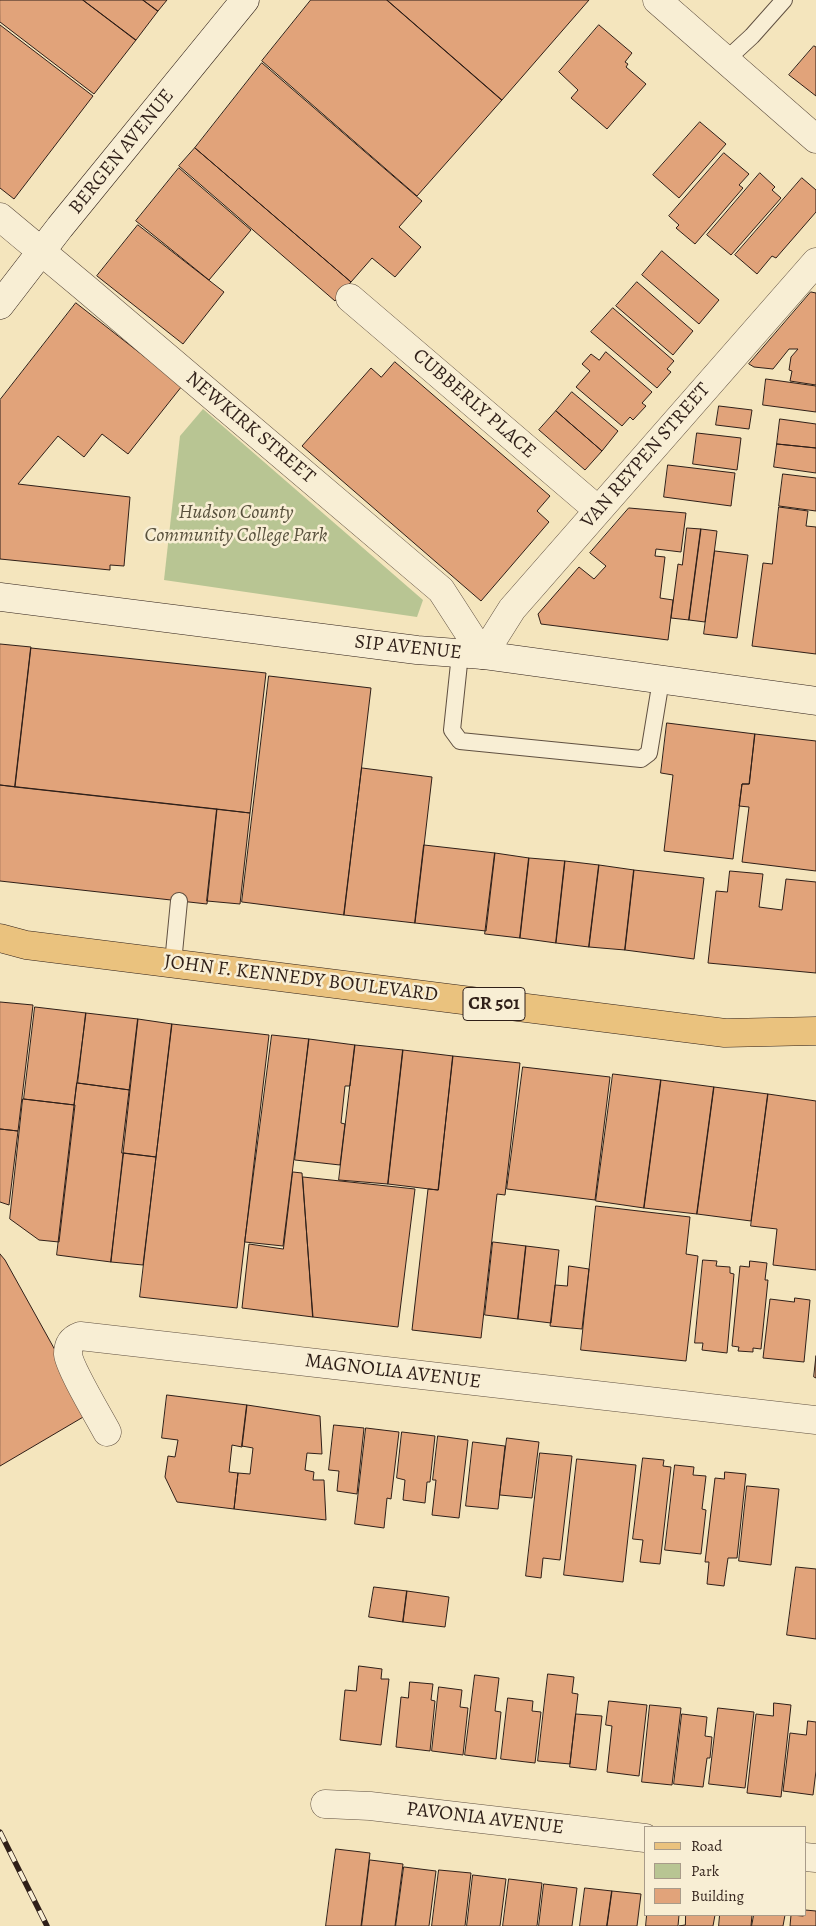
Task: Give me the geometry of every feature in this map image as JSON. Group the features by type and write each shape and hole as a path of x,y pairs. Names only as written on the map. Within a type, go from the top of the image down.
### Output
{"main road":[{"name":"JOHN F. KENNEDY BOULEVARD","path":"9,943 725,1033 816,1031"}],"street":[{"name":"BERGEN AVENUE","path":"0,304 245,0"},
{"path":"657,0 816,139"},
{"name":"NEWKIRK STREET","path":"0,217 84,286 441,590 471,655"},
{"name":"VAN REYPEN STREET","path":"471,655 816,262"},
{"name":"CUBBERLY PLACE","path":"350,298 598,510"},
{"name":"SIP AVENUE","path":"0,597 471,655 816,701"},
{"name":"MAGNOLIA AVENUE","path":"107,1432 70,1363 68,1348 71,1341 80,1336 816,1420"},
{"name":"PAVONIA AVENUE","path":"325,1804 370,1806 644,1838"}],"lane":[{"path":"726,60 752,36 784,0"},
{"path":"471,655 452,730 460,741 641,760 649,752 661,680"},
{"path":"173,963 179,901"}],"green space":[{"name":"Hudson County Community College Park","path":"203,409 423,600 417,617 164,580 180,436"}],"building":[{"path":"0,0 83,0 136,40 94,94 0,22"},
{"path":"83,0 143,0 158,11 136,40"},
{"path":"143,0 167,0 158,11"},
{"path":"311,0 387,0 502,100 417,196 262,61"},
{"path":"387,0 589,0 502,100"},
{"path":"0,25 93,96 14,199 0,188"},
{"path":"599,25 632,53 625,62 628,64 626,67 646,84 607,129 571,98 578,90 559,72"},
{"path":"814,46 816,47 816,96 789,75"},
{"path":"262,63 422,201 399,227 421,247 395,277 372,258 351,282 195,148"},
{"path":"700,122 726,144 679,198 653,175"},
{"path":"195,148 351,282 335,301 179,166"},
{"path":"724,153 749,174 739,185 743,188 695,244 676,228 679,225 669,216"},
{"path":"179,168 251,230 209,280 136,221"},
{"path":"760,173 775,187 772,190 781,198 731,255 707,235"},
{"path":"802,178 816,190 816,212 776,258 772,256 757,274 735,255"},
{"path":"138,225 224,292 183,344 97,276"},
{"path":"662,251 719,300 699,324 642,275"},
{"path":"637,282 693,331 673,355 616,306"},
{"path":"811,292 816,293 816,385 790,381 792,371 789,370 791,357 798,349 789,349 773,369 754,367 749,364"},
{"path":"76,303 182,386 128,454 102,434 84,457 58,436 18,484 130,497 124,566 110,565 110,570 0,559 0,400"},
{"path":"613,308 674,361 667,369 671,372 657,388 591,332"},
{"path":"606,352 652,392 642,403 646,406 633,420 630,417 622,426 576,387 590,371 582,364 591,354 599,360"},
{"path":"395,362 550,496 537,511 549,522 481,601 302,446 371,368 381,377"},
{"path":"766,379 816,386 816,412 763,405"},
{"path":"572,392 618,431 602,451 556,411"},
{"path":"719,406 752,410 749,429 716,425"},
{"path":"556,411 602,451 585,470 539,430"},
{"path":"780,419 816,424 816,448 777,444"},
{"path":"697,433 741,438 737,470 693,464"},
{"path":"777,444 816,448 816,473 774,467"},
{"path":"668,465 735,473 731,506 664,497"},
{"path":"783,474 816,478 816,511 779,506"},
{"path":"779,507 808,511 806,526 816,527 816,654 752,646 763,563 772,564"},
{"path":"629,508 686,513 681,552 656,549 655,556 665,557 660,598 673,600 668,640 541,624 538,614 579,567 594,579 606,566 590,553"},
{"path":"687,528 701,529 689,620 671,618 678,564 682,565"},
{"path":"701,529 717,531 705,622 689,620"},
{"path":"715,551 748,555 737,638 704,634"},
{"path":"0,644 31,647 15,787 0,785"},
{"path":"31,648 266,673 250,813 15,787"},
{"path":"269,676 371,688 344,915 242,902"},
{"path":"667,723 755,734 749,784 742,784 733,859 664,851 673,775 661,773"},
{"path":"755,734 816,741 816,871 742,862 749,807 739,806 742,784 749,784"},
{"path":"362,768 432,777 415,923 344,915"},
{"path":"0,785 217,809 207,904 0,881"},
{"path":"217,809 250,813 240,904 207,901"},
{"path":"424,845 495,853 486,931 415,923"},
{"path":"495,853 529,858 520,938 485,934"},
{"path":"529,858 565,861 556,943 520,938"},
{"path":"565,861 599,865 589,947 556,943"},
{"path":"599,865 634,870 625,950 589,947"},
{"path":"634,870 704,878 694,959 625,950"},
{"path":"730,871 763,874 759,907 782,910 786,879 816,882 816,973 708,963 716,891 727,892"},
{"path":"0,1002 33,1005 18,1131 0,1129"},
{"path":"35,1007 86,1013 74,1105 24,1099"},
{"path":"86,1013 138,1019 130,1090 78,1083"},
{"path":"138,1019 172,1024 156,1157 122,1153"},
{"path":"172,1024 269,1035 237,1308 140,1297"},
{"path":"272,1035 309,1039 283,1246 245,1242"},
{"path":"309,1039 355,1045 350,1086 345,1086 341,1123 345,1124 340,1165 295,1160"},
{"path":"355,1045 403,1050 388,1184 339,1180"},
{"path":"403,1050 453,1056 438,1190 388,1184"},
{"path":"453,1056 520,1063 505,1195 497,1194 481,1338 412,1330 428,1189 438,1190"},
{"path":"523,1067 610,1077 595,1200 507,1189"},
{"path":"613,1074 661,1080 644,1208 596,1201"},
{"path":"661,1080 714,1087 697,1214 644,1208"},
{"path":"77,1083 130,1090 111,1262 57,1255"},
{"path":"714,1087 768,1094 751,1221 697,1214"},
{"path":"768,1094 816,1101 816,1270 773,1265 777,1229 751,1226"},
{"path":"23,1099 75,1105 59,1242 39,1240 10,1219"},
{"path":"0,1129 18,1131 9,1205 0,1202"},
{"path":"124,1153 156,1157 143,1265 111,1262"},
{"path":"293,1172 302,1173 313,1317 242,1308 249,1244 283,1249"},
{"path":"303,1177 415,1189 398,1327 313,1317"},
{"path":"596,1206 690,1217 686,1254 698,1256 686,1361 581,1350"},
{"path":"493,1242 526,1246 518,1319 485,1315"},
{"path":"526,1246 559,1250 551,1323 518,1319"},
{"path":"0,1254 90,1413 0,1466"},
{"path":"703,1260 717,1261 716,1266 730,1267 730,1273 734,1274 727,1353 702,1350 703,1343 695,1343"},
{"path":"750,1261 767,1263 765,1280 768,1280 761,1349 753,1348 753,1352 738,1351 739,1347 732,1346 740,1266 749,1267"},
{"path":"569,1266 589,1269 582,1329 550,1326 555,1285 567,1286"},
{"path":"795,1298 810,1300 804,1362 763,1358 770,1299 794,1302"},
{"path":"816,1356 816,1378 814,1377"},
{"path":"167,1395 247,1405 242,1447 232,1445 229,1472 238,1473 234,1509 177,1502 165,1477 168,1456 175,1457 178,1440 162,1438"},
{"path":"247,1405 320,1416 322,1454 307,1453 305,1470 314,1472 313,1480 324,1480 326,1520 234,1509 238,1473 250,1474 253,1448 242,1446"},
{"path":"334,1425 364,1428 357,1494 337,1491 339,1471 329,1470"},
{"path":"366,1428 399,1432 391,1499 387,1498 384,1528 355,1524"},
{"path":"402,1432 435,1436 430,1482 427,1482 425,1503 403,1500 405,1480 397,1478"},
{"path":"438,1436 468,1440 459,1518 432,1515 436,1480 433,1480"},
{"path":"507,1438 539,1442 532,1498 500,1495"},
{"path":"473,1442 505,1446 498,1509 466,1506"},
{"path":"540,1453 572,1456 560,1560 543,1558 541,1578 526,1576"},
{"path":"643,1458 664,1460 663,1466 671,1467 660,1564 640,1562 643,1540 633,1539"},
{"path":"577,1459 636,1465 623,1582 564,1575"},
{"path":"675,1465 694,1467 693,1475 706,1476 702,1509 706,1510 701,1554 665,1550"},
{"path":"725,1472 746,1474 737,1558 728,1558 724,1586 707,1584 709,1562 705,1562 715,1478 724,1479"},
{"path":"747,1486 779,1489 771,1565 739,1561"},
{"path":"796,1567 816,1569 816,1639 787,1635"},
{"path":"374,1587 407,1591 403,1622 369,1617"},
{"path":"407,1591 449,1597 445,1627 403,1622"},
{"path":"359,1666 382,1669 381,1679 389,1679 381,1745 340,1740 345,1690 356,1691"},
{"path":"548,1674 574,1677 572,1693 578,1694 570,1764 538,1761"},
{"path":"475,1675 499,1678 495,1711 501,1712 496,1759 465,1755"},
{"path":"410,1682 433,1684 431,1700 435,1701 430,1751 396,1747 401,1697 408,1698"},
{"path":"439,1687 462,1690 460,1707 468,1708 463,1755 432,1751"},
{"path":"508,1698 533,1701 532,1711 541,1712 535,1763 501,1759"},
{"path":"609,1701 647,1705 639,1776 607,1772 612,1726 606,1725"},
{"path":"774,1703 791,1705 781,1797 747,1793 756,1714 773,1716"},
{"path":"650,1705 681,1708 672,1785 642,1782"},
{"path":"718,1708 754,1712 745,1788 709,1784"},
{"path":"576,1714 602,1716 596,1770 570,1767"},
{"path":"682,1714 707,1717 705,1736 712,1737 710,1758 707,1758 703,1787 674,1784"},
{"path":"808,1721 816,1722 816,1771 813,1795 783,1791 790,1733 806,1735"},
{"path":"336,1849 370,1853 361,1926 326,1926"},
{"path":"370,1860 403,1864 395,1926 362,1926"},
{"path":"404,1867 436,1871 429,1926 396,1926"},
{"path":"439,1870 471,1873 465,1926 432,1926"},
{"path":"473,1875 506,1879 500,1926 467,1926"},
{"path":"509,1879 542,1883 537,1926 503,1926"},
{"path":"544,1884 577,1888 572,1926 539,1926"},
{"path":"585,1888 612,1891 607,1926 580,1926"},
{"path":"612,1891 641,1894 637,1926 607,1926"},
{"path":"806,1910 816,1911 816,1926 790,1926 791,1916 806,1916"},
{"path":"647,1916 679,1916 678,1926 646,1926"},
{"path":"686,1916 715,1916 713,1926 679,1926 685,1925"},
{"path":"720,1916 752,1916 751,1926 719,1926"},
{"path":"754,1916 785,1916 783,1926 752,1926"}],"railway":[{"path":"0,1832 47,1926"}]}
